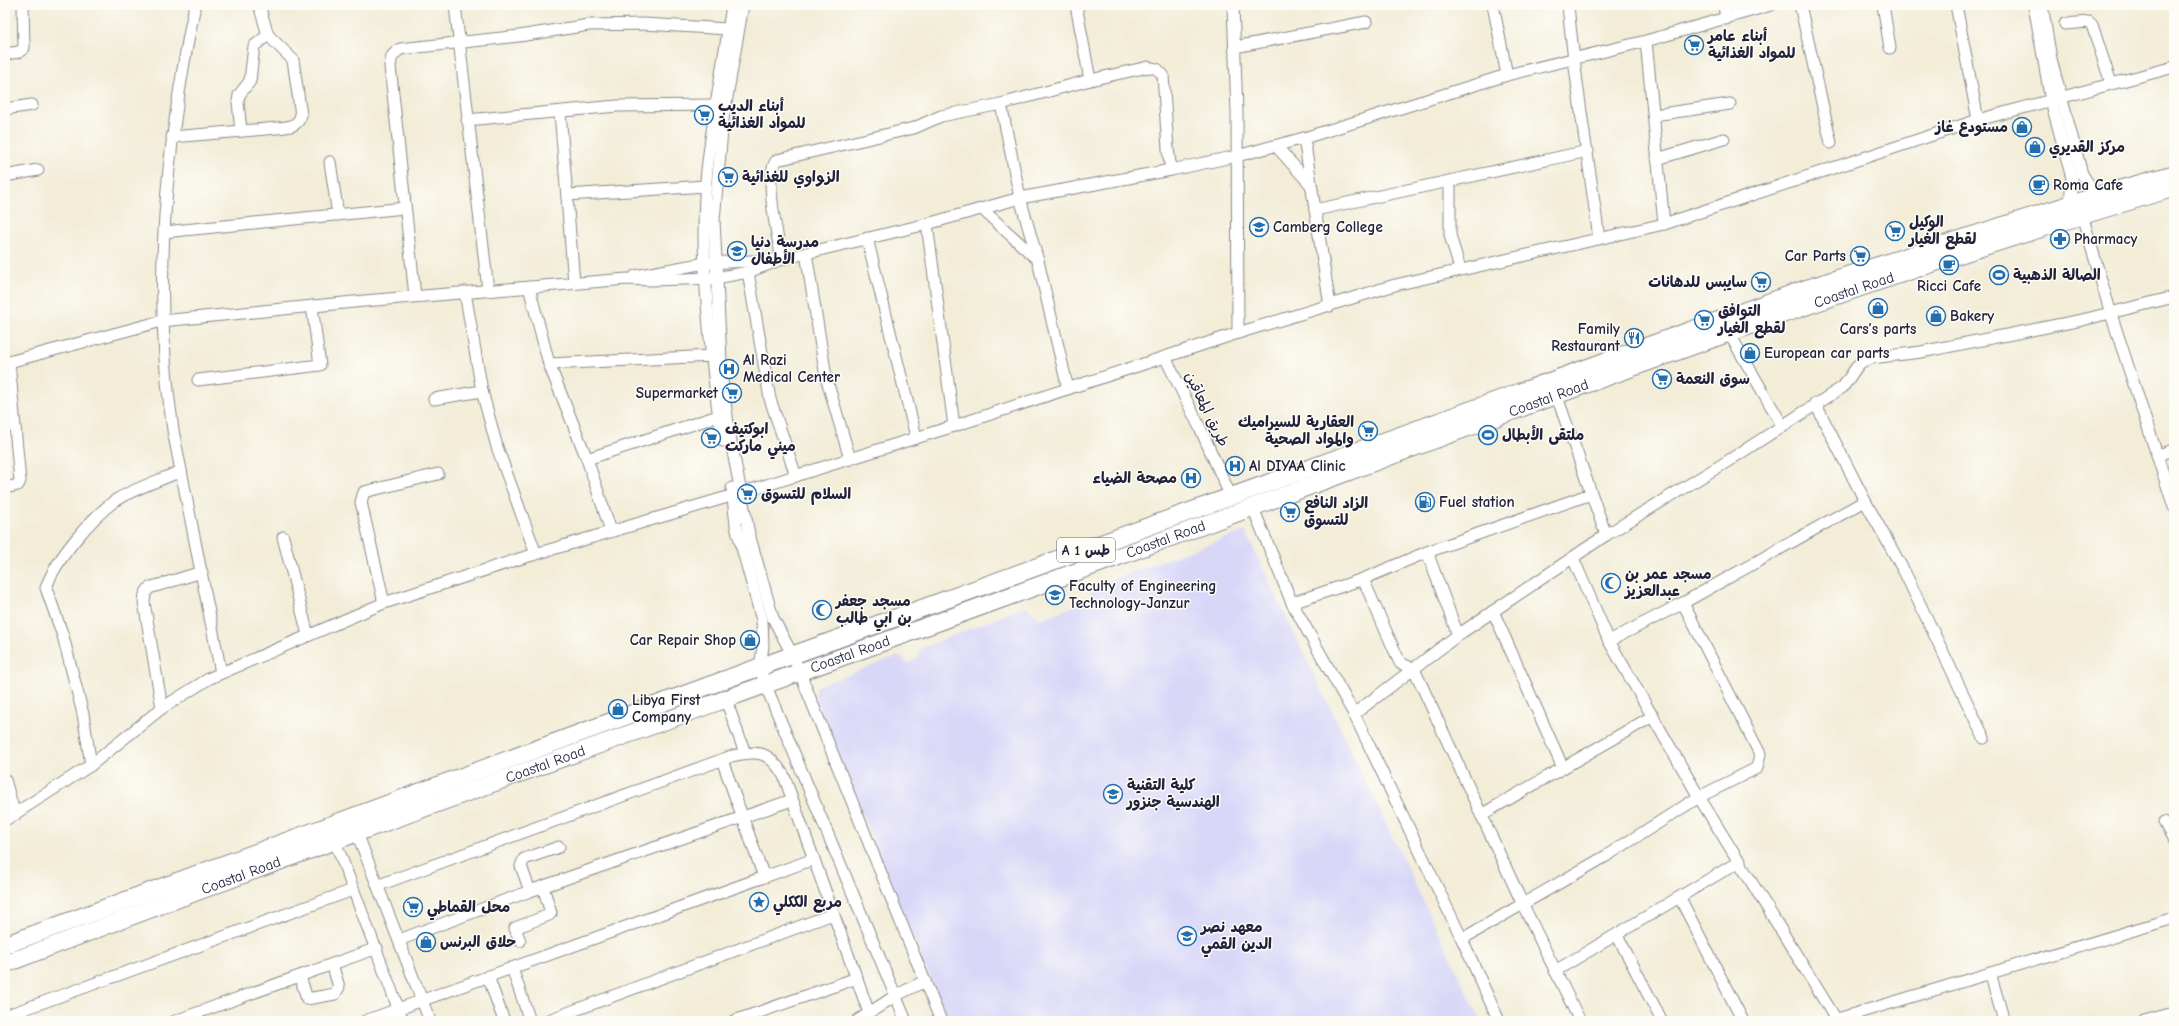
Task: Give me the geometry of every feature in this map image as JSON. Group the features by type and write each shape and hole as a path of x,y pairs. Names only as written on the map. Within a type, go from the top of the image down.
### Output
{"highway":[{"name":"Coastal Road","path":"5,964 220,882 800,674 1253,508 1556,394 2076,209 2096,196 2174,174"},
{"name":"Coastal Road","path":"5,945 760,668 1808,288 2076,209 2174,188"}],"street":[{"path":"5,54 19,52 24,48 23,5"},
{"path":"195,5 172,137 164,232 162,321 167,390 181,471 221,674"},
{"path":"172,137 293,126 300,120 301,115 293,60 268,35 259,5"},
{"path":"455,5 488,290"},
{"path":"732,5 716,106 706,186 710,263 712,356 718,416 737,494 773,618 793,656 941,1021"},
{"path":"710,263 723,120 743,5"},
{"path":"1076,5 1090,80"},
{"path":"1233,5 1237,156 1238,333"},
{"path":"1493,5 1507,75"},
{"path":"1568,5 1573,60 1588,151 1599,238"},
{"path":"1724,5 1726,19"},
{"path":"5,488 18,485 20,481 7,362 162,321 415,296 627,279 650,280 710,278 748,272 806,253 927,224 1020,198 1172,170 1276,146 1507,75 1646,41 1771,5"},
{"path":"1800,5 1831,143"},
{"path":"1883,5 1890,48"},
{"path":"1956,5 1978,120"},
{"path":"2034,5 2056,99 2077,176 2076,209 2174,507"},
{"path":"2042,5 2056,99"},
{"path":"2065,24 2085,21 2092,25 2111,83"},
{"path":"1235,47 1366,22"},
{"path":"415,296 390,66 392,56 400,49 551,32 589,24 613,23 728,29"},
{"path":"241,131 237,109 239,95 250,81 254,46 268,35"},
{"path":"1646,41 1664,224"},
{"path":"781,260 772,182 772,167 777,160 914,128 942,116 1001,104 1090,80 1148,67 1161,72 1172,170"},
{"path":"5,820 91,765 162,708 221,674 384,603 536,554 796,476 1238,333 1395,285 1460,269 1664,224 1978,120 2174,67"},
{"path":"1001,104 1020,198 1038,261 1068,388"},
{"path":"1654,115 1730,104"},
{"path":"5,109 32,105"},
{"path":"468,120 616,106 716,106"},
{"path":"560,112 574,283"},
{"path":"1304,138 1330,306"},
{"path":"1657,158 1724,139"},
{"path":"1276,146 1312,185"},
{"path":"1315,210 1588,151"},
{"path":"330,162 338,215"},
{"path":"5,176 38,170"},
{"path":"2077,176 2096,196"},
{"path":"1450,181 1450,235 1460,269"},
{"path":"567,195 706,186"},
{"path":"164,232 405,208"},
{"path":"982,209 1038,261"},
{"path":"927,224 954,426"},
{"path":"867,238 916,437"},
{"path":"806,253 826,377 850,459"},
{"path":"627,279 648,273 710,263 781,260"},
{"path":"748,272 770,399 796,476"},
{"path":"710,278 737,494 736,526 762,620 763,641 760,668 766,686 906,1021"},
{"path":"529,287 549,364 587,459 611,531"},
{"path":"465,292 482,391 496,447 536,554"},
{"path":"1354,714 1458,635 1606,535 1728,461 1843,387 1858,365 1871,358 1921,352 2111,314 2174,297"},
{"path":"198,380 320,366 312,306"},
{"path":"1729,332 1782,425"},
{"path":"549,364 712,356"},
{"name":"طريق المعاقين","path":"1165,357 1201,430 1230,497"},
{"path":"434,399 482,391"},
{"path":"1556,394 1606,535"},
{"path":"1816,403 1865,501 1905,573 1984,738"},
{"path":"587,459 718,416"},
{"path":"2158,455 2174,450"},
{"path":"91,765 83,714 63,636 46,588 53,570 86,528 117,500 181,471"},
{"path":"384,603 361,502 362,496 364,492 438,474"},
{"path":"1292,603 1362,579 1427,552 1591,494"},
{"path":"1609,641 1684,603 1865,501"},
{"path":"1253,508 1292,603 1354,714 1462,939 1499,1021"},
{"path":"283,537 308,635"},
{"path":"1427,552 1458,635"},
{"path":"1573,558 1609,641 1699,797 1740,861 1834,1020 2174,918"},
{"path":"162,708 144,602 145,594 149,588 202,572"},
{"path":"1362,579 1400,663 1414,669 1523,905 1580,1021"},
{"path":"1462,939 1606,856 1699,797 1758,768 1760,754 1684,603"},
{"path":"1493,611 1563,768"},
{"path":"726,700 745,753"},
{"path":"1481,815 1653,716"},
{"path":"378,885 722,760 752,751 770,757 784,776 869,1013"},
{"path":"722,760 764,877"},
{"path":"5,780 15,815"},
{"path":"399,940 530,891 792,800"},
{"path":"2164,822 2174,840"},
{"path":"357,834 430,1021"},
{"path":"335,841 377,948 403,1021"},
{"path":"530,891 521,862 524,859 559,847"},
{"path":"365,1021 814,859"},
{"path":"1555,971 1740,861"},
{"path":"520,941 515,928 549,916 551,912 543,887"},
{"path":"5,1016 353,890"},
{"path":"1680,898 1744,1021"},
{"path":"546,1021 833,914"},
{"path":"1617,935 1662,1021"},
{"path":"175,1021 377,948"},
{"path":"300,976 307,999 335,994 339,987 332,964"},
{"path":"512,968 530,1021"},
{"path":"1990,973 2004,1021"},
{"path":"488,976 504,1021"},
{"path":"734,1021 857,978"},
{"path":"856,1021 895,996 925,981"},
{"path":"2144,1021 2174,1013"}],"shaded area":[{"name":"كلية التقنية الهندسية جنزور","path":"1245,531 1481,1021 948,1021 815,699 816,687 898,656 908,663 918,658 920,649 1026,606 1040,619 1088,601 1091,587"}],"place":[{"name":"أبناء عامر للمواد الغذائية","path":"1694,45"},
{"name":"أبناء الديب للمواد الغذائية","path":"704,115"},
{"name":"مستودع غاز","path":"2022,127"},
{"name":"مركز القديري","path":"2035,147"},
{"name":"الزواوي للغذائية","path":"728,177"},
{"name":"Roma Cafe","path":"2039,185"},
{"name":"Camberg College","path":"1259,227"},
{"name":"الوكيل لقطع الغيار","path":"1895,231"},
{"name":"Pharmacy","path":"2060,239"},
{"name":"مدرسة دنيا الأطفال","path":"737,251"},
{"name":"Car Parts","path":"1860,256"},
{"name":"Ricci Cafe","path":"1949,265"},
{"name":"الصالة الذهبية","path":"1999,275"},
{"name":"سايبس للدهانات","path":"1761,282"},
{"name":"Cars’s parts","path":"1878,308"},
{"name":"Bakery","path":"1936,316"},
{"name":"التوافق لقطع الغيار","path":"1704,320"},
{"name":"Family Restaurant","path":"1634,338"},
{"name":"European car parts","path":"1750,353"},
{"name":"Al Razi Medical Center","path":"729,369"},
{"name":"سوق النعمة","path":"1662,379"},
{"name":"Supermarket","path":"732,393"},
{"name":"العقارية للسيراميك والمواد الصحية","path":"1368,431"},
{"name":"ملتقى الأبطال","path":"1488,435"},
{"name":"ابوكتيف ميني ماركت","path":"711,438"},
{"name":"Al DIYAA Clinic","path":"1235,466"},
{"name":"مصحة الضياء","path":"1191,478"},
{"name":"السلام للتسوق","path":"747,494"},
{"name":"Fuel station","path":"1425,502"},
{"name":"الزاد النافع للتسوق","path":"1290,512"},
{"name":"مسجد عمر بن عبدالعزيز","path":"1611,583"},
{"name":"Faculty of Engineering Technology-Janzur","path":"1055,595"},
{"name":"مسجد جعفر بن ابي طالب","path":"822,610"},
{"name":"Car Repair Shop","path":"750,640"},
{"name":"Libya First Company","path":"618,709"},
{"name":"كلية التقنية الهندسية جنزور","path":"1113,794"},
{"name":"مربع الككلي","path":"759,902"},
{"name":"محل القماطي","path":"413,907"},
{"name":"معهد نصر الدين القمي","path":"1187,936"},
{"name":"حلاق البرنس","path":"426,942"}]}
